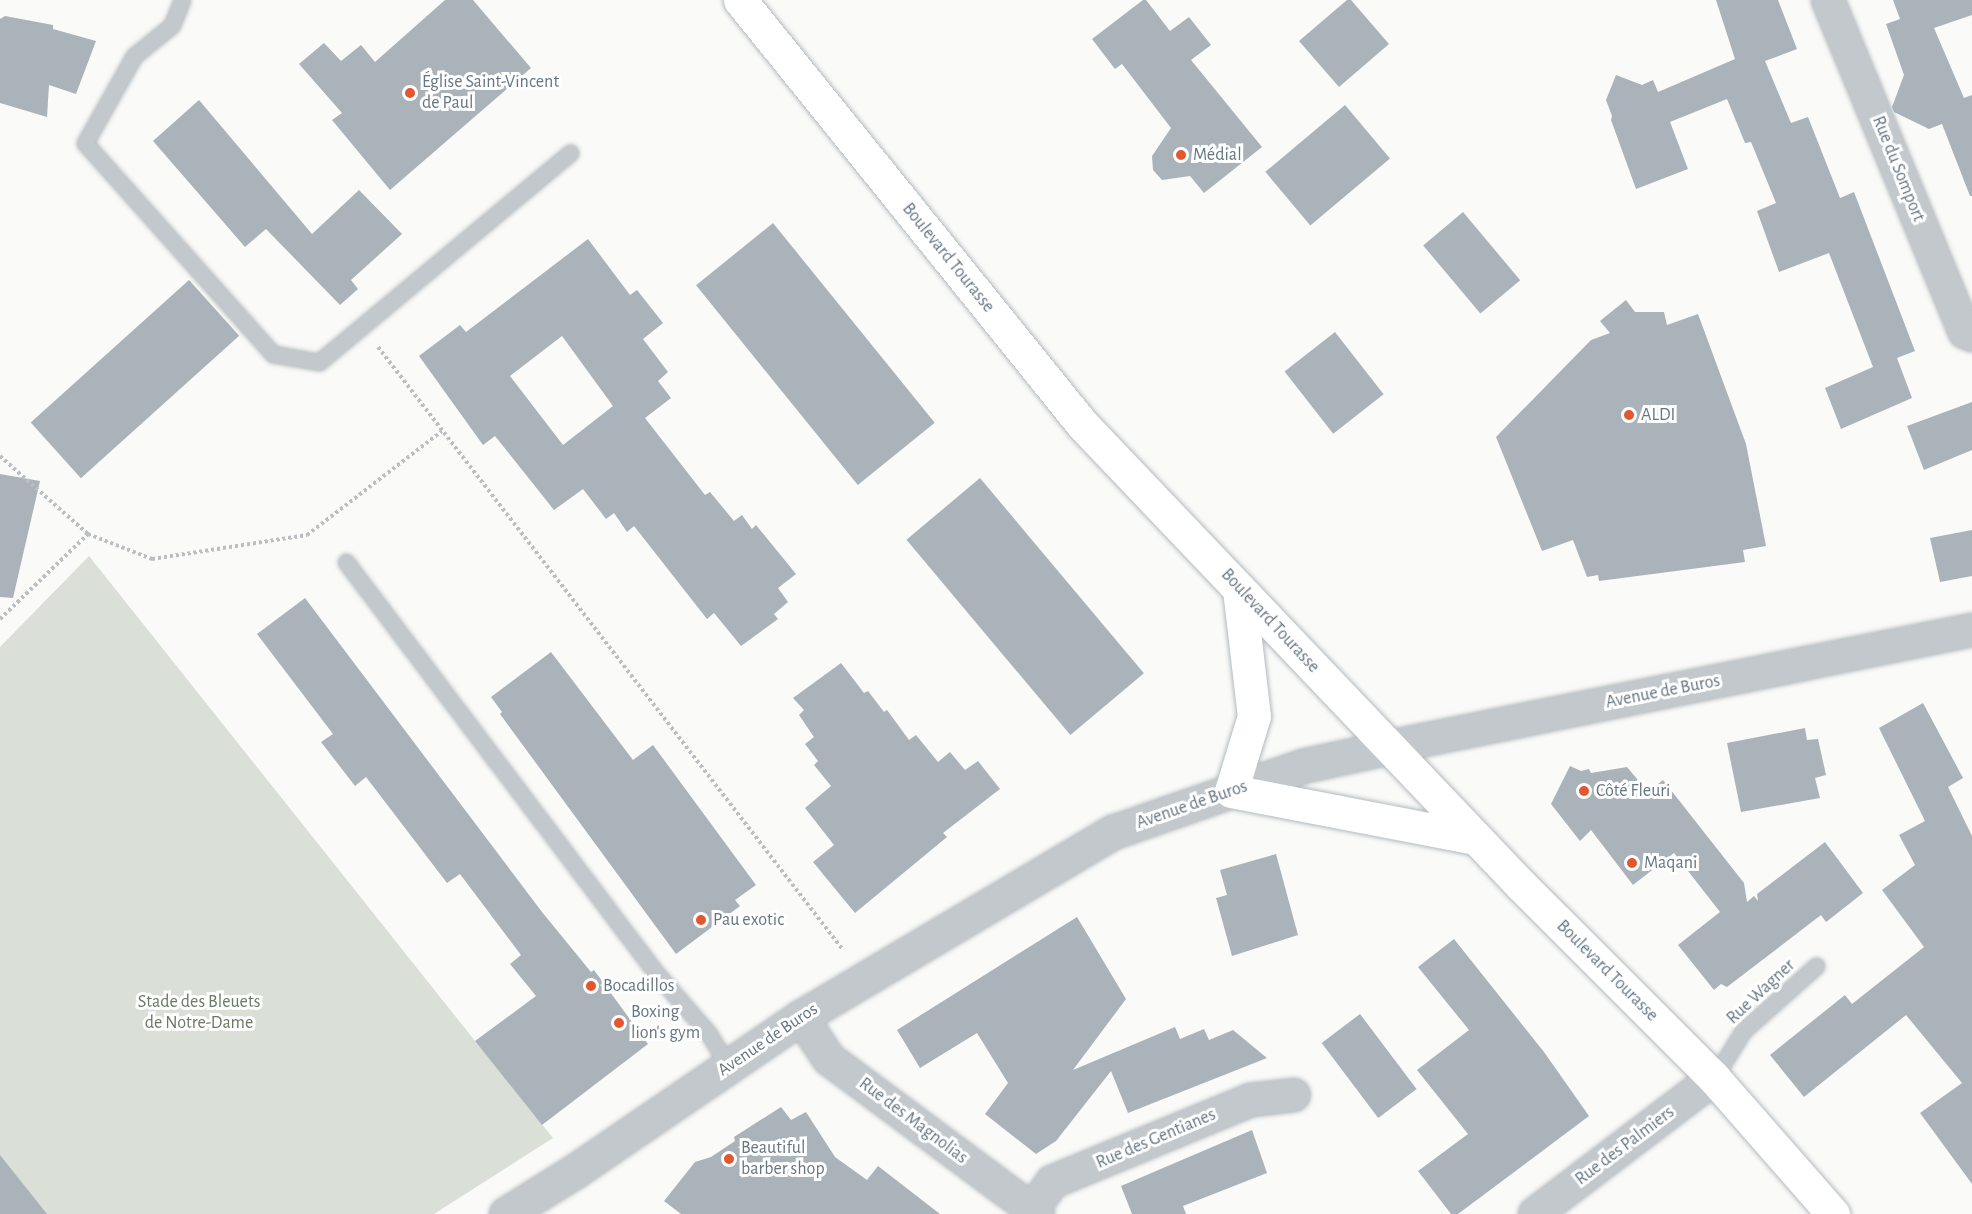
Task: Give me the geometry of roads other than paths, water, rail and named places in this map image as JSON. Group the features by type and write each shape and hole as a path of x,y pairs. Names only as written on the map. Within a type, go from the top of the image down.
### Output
{"main road":[{"name":"Boulevard Tourasse","path":"740,0 1082,424 1476,838 1714,1078 1833,1214"},
{"path":"1239,589 1254,716 1231,791 1476,838"}],"street":[{"name":"Rue du Somport","path":"1828,0 1965,332 1972,335"},
{"name":"Avenue de Buros","path":"506,1214 801,1017 1113,832 1318,761 1972,631"},
{"name":"Rue des Magnolias","path":"801,1017 829,1059 1035,1212"},
{"name":"Rue des Palmiers","path":"1535,1214 1714,1078"},
{"name":"Rue des Gentianes","path":"1035,1212 1053,1182 1251,1100 1294,1095"}],"lane":[{"path":"182,0 172,25 134,56 85,142 273,354 319,362 570,153"},
{"path":"346,562 656,973 709,1034 729,1067"},
{"name":"Rue Wagner","path":"1714,1078 1743,1031 1816,966"}],"place":[{"name":"Église Saint-Vincent de Paul","path":"410,93"},
{"name":"Médial","path":"1181,155"},
{"name":"ALDI","path":"1629,415"},
{"name":"Côté Fleuri","path":"1584,791"},
{"name":"Maqani","path":"1632,863"},
{"name":"Pau exotic","path":"701,920"},
{"name":"Bocadillos","path":"591,986"},
{"name":"Boxing lion's gym","path":"619,1023"},
{"name":"Beautiful barber shop","path":"729,1159"}],"park label":[{"name":"Stade des Bleuets de Notre-Dame","path":"199,1013"}]}
